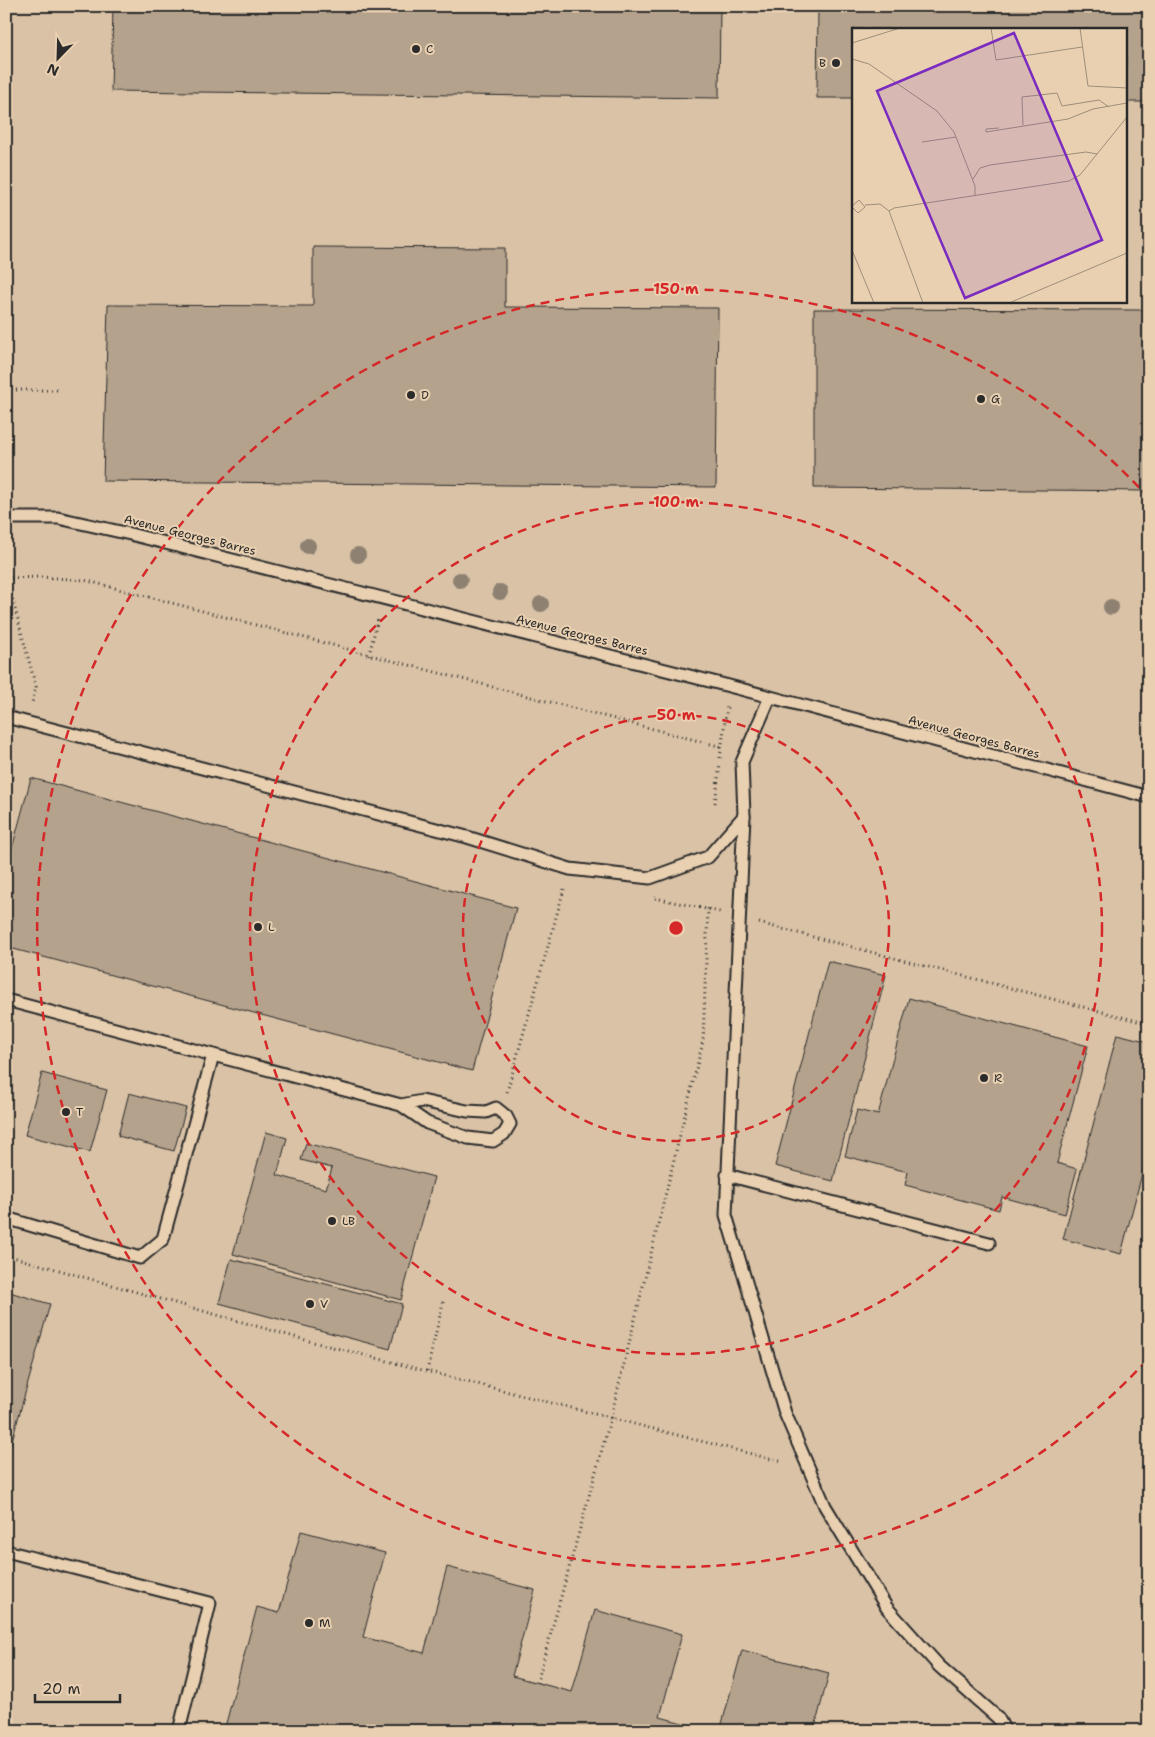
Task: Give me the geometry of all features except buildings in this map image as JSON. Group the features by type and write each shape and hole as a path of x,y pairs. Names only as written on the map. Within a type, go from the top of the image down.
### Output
{"lane":[{"name":"Avenue Georges Barres","path":"6,518 58,518 130,534 729,686 1149,797"},
{"path":"770,697 742,762 744,816 726,1214 785,1413 825,1506 887,1608 939,1666 998,1718 1005,1731"},
{"path":"6,717 468,837 570,869 650,878 708,857 744,816"},
{"path":"6,1000 401,1105 427,1123 468,1138 493,1141 504,1134 510,1124 506,1116 496,1108 486,1112 467,1111 422,1101 401,1105"},
{"path":"6,1218 140,1258 163,1239 213,1055"},
{"path":"728,1175 989,1243"},
{"path":"6,1551 210,1604 179,1731"}],"path":[{"path":"6,390 61,390"},
{"path":"27,723 36,687 7,577 84,580 722,748"},
{"path":"369,655 378,617 394,601"},
{"path":"715,803 729,686"},
{"path":"506,1116 508,1090 570,869"},
{"path":"537,1683 611,1417 703,1041 708,908"},
{"path":"6,1255 309,1341 788,1463 806,1462"},
{"path":"427,1371 444,1298"}],"shaded area":[{"path":"6,6 1149,6 1149,1731 6,1731"}],"place":[{"name":"C","path":"416,49"},
{"name":"B","path":"836,63"},
{"name":"D","path":"411,395"},
{"name":"G","path":"981,399"},
{"name":"L","path":"258,927"},
{"name":"R","path":"984,1078"},
{"name":"T","path":"66,1112"},
{"name":"LB","path":"332,1221"},
{"name":"V","path":"310,1304"},
{"name":"M","path":"309,1623"}]}
